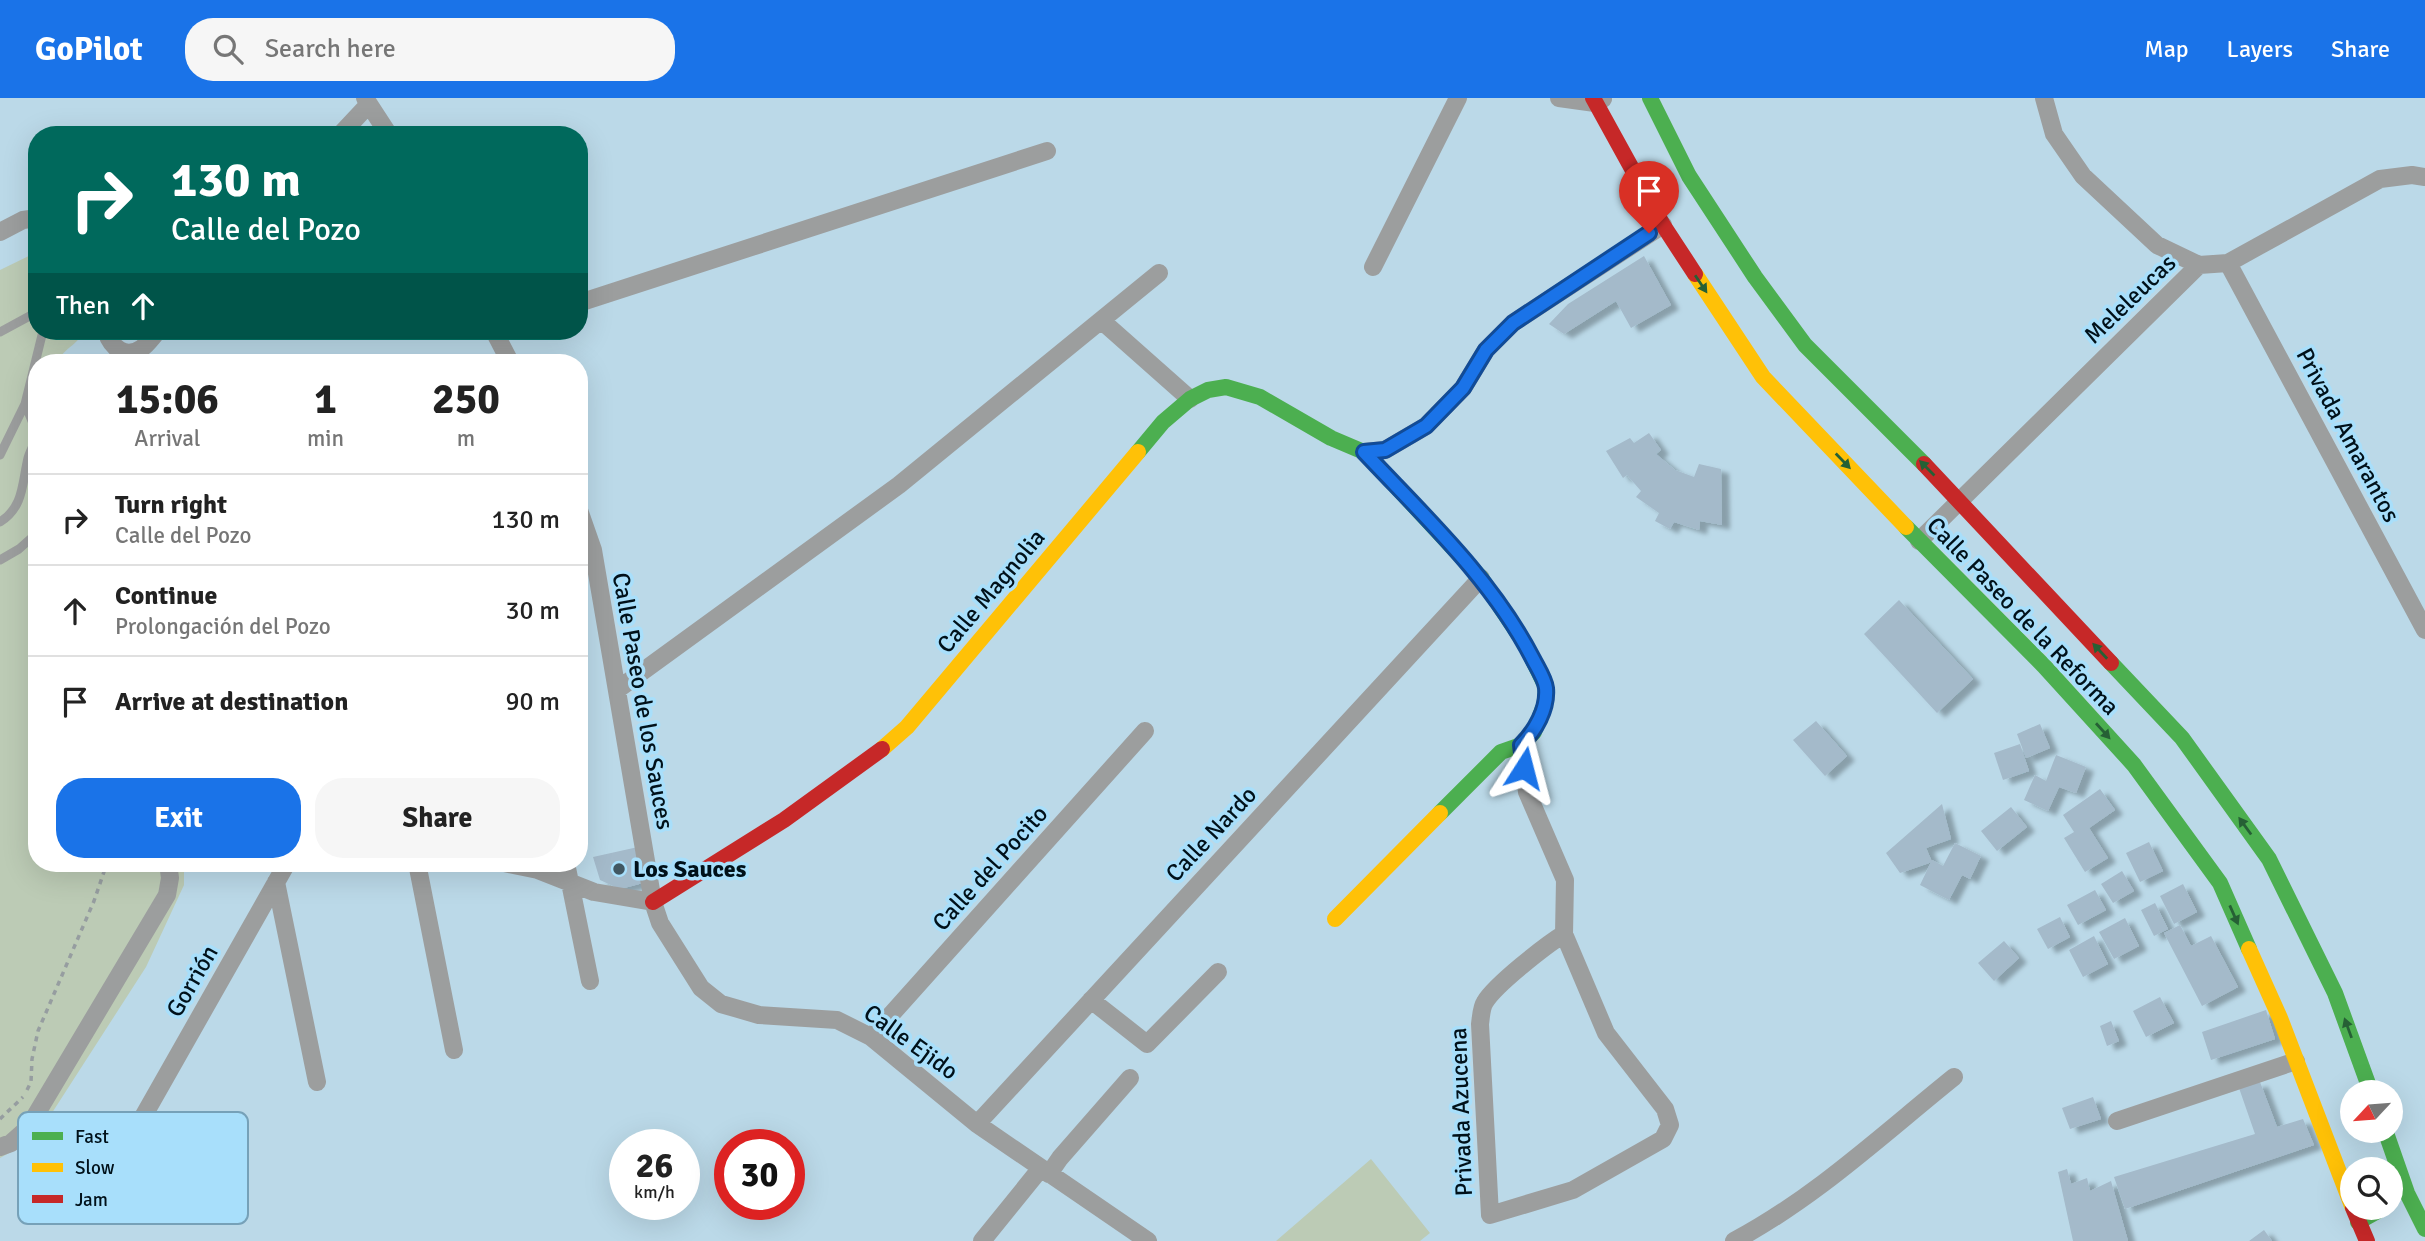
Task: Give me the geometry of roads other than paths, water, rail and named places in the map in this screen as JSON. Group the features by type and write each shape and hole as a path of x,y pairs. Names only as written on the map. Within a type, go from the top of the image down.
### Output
{"main road":[{"name":"Calle Paseo de la Reforma","path":"1650,98 1689,176 1755,277 1805,345 1959,500 2182,738 2269,859 2335,993 2367,1080"},
{"name":"Calle Paseo de la Reforma","path":"1597,100 1662,225 1763,377 1919,541 2044,666 2134,765 2220,883 2296,1061 2340,1176"},
{"name":"Calle Magnolia","path":"653,902 803,805 880,751 906,727 1163,422 1190,399 1208,390 1226,387 1260,397 1331,438 1364,452"},
{"path":"1335,919 1502,752 1521,745 1534,732 1545,703 1546,687 1525,644 1481,578 1364,452"},
{"path":"2390,1143 2407,1193 2425,1229"},
{"path":"2403,1195 2407,1193"},
{"name":"Calle Paseo de la Reforma","path":"2358,1220 2367,1241"}],"street":[{"path":"1373,267 1458,98"},
{"path":"1559,98 1597,100"},
{"path":"2044,98 2054,134 2083,176 2157,245 2199,265"},
{"path":"347,126 367,101 383,126"},
{"path":"588,300 1047,151"},
{"name":"Meleleucas","path":"1919,541 2199,265 2228,263 2380,179 2412,175 2425,177"},
{"path":"0,232 28,219"},
{"path":"1364,452 1385,450 1426,426 1463,388 1486,350 1513,323 1662,225"},
{"name":"Privada Amarantos","path":"2228,263 2425,630"},
{"path":"617,690 899,485 1159,273"},
{"path":"1102,321 1190,399"},
{"path":"109,340 118,351 131,352 141,349 150,340"},
{"name":"Calle Paseo de los Sauces","path":"588,536 593,550 653,902"},
{"name":"Calle Nardo","path":"978,1124 1481,578"},
{"name":"Calle del Pocito","path":"871,1038 1145,731"},
{"path":"1521,745 1527,792 1565,880 1564,933"},
{"path":"38,1112 167,895 169,872"},
{"name":"Gorrión","path":"146,1112 282,872"},
{"path":"419,872 454,1050"},
{"path":"543,872 594,892 653,902"},
{"path":"568,872 590,981"},
{"path":"276,882 317,1082"},
{"name":"Calle Ejido","path":"653,902 660,923 701,988 721,1004 759,1015 837,1020 871,1038 978,1124 1045,1171"},
{"name":"Privada Azucena","path":"1564,933 1606,1033 1665,1109 1670,1125 1663,1139 1573,1190 1490,1215 1480,1024 1484,1003 1497,988 1564,933"},
{"path":"1091,1000 1147,1044 1218,972"},
{"path":"2117,1121 2296,1061"},
{"path":"1734,1241 1818,1187 1954,1077"},
{"path":"982,1241 1130,1078"},
{"path":"1045,1171 1148,1241"}],"lane":[{"path":"0,332 28,317"},
{"path":"0,455 25,404 28,392"},
{"path":"25,404 28,412"},
{"path":"0,522 11,515 24,490 28,456"},
{"path":"0,560 28,541"}],"place":[{"name":"Los Sauces","path":"619,869"}]}
